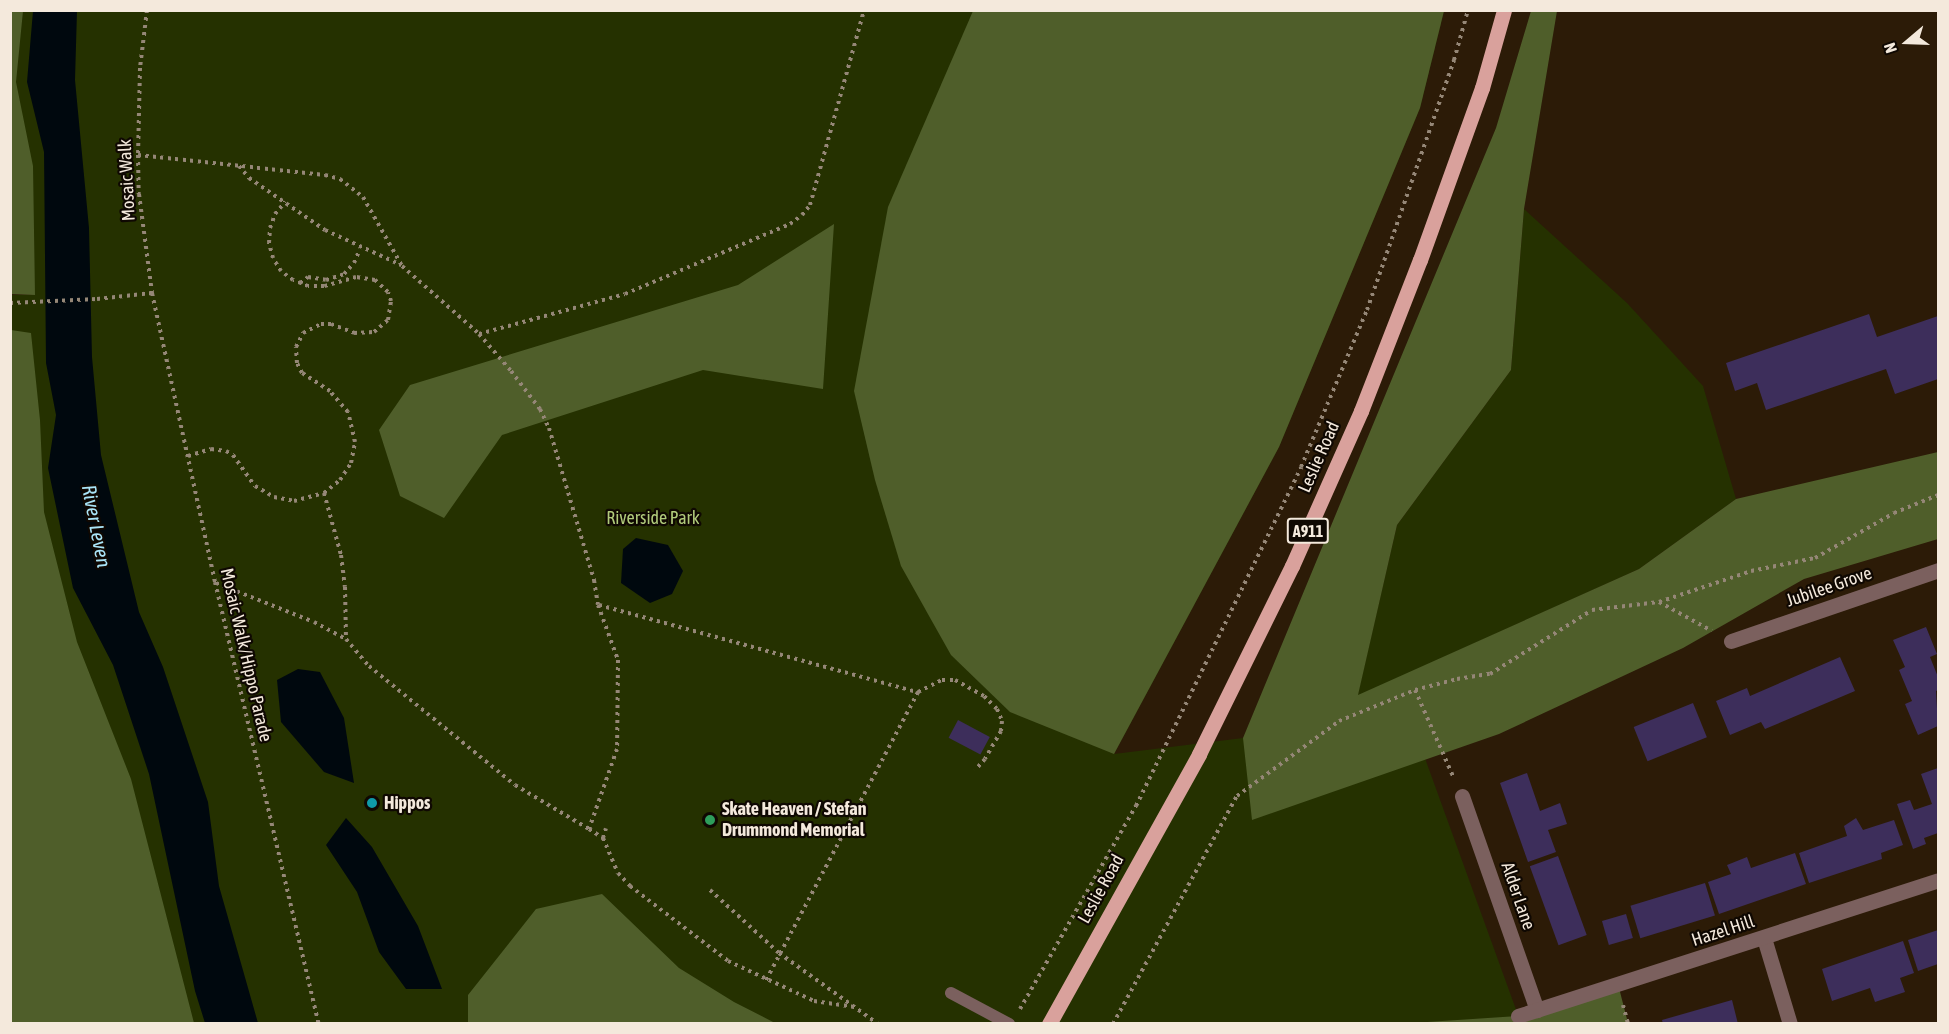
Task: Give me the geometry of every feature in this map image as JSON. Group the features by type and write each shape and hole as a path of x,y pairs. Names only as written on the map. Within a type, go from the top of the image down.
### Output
{"main road":[{"name":"Leslie Road","path":"1049,1023 1199,754 1292,566 1360,411 1420,260 1482,88 1504,10"}],"street":[{"name":"Jubilee Grove","path":"1731,641 1938,570"},
{"name":"Alder Lane","path":"1462,796 1537,1010"},
{"name":"Hazel Hill","path":"1518,1016 1938,880"},
{"path":"1764,938 1790,1023"}],"lane":[{"path":"951,993 1009,1023"}],"path":[{"name":"Mosaic Walk","path":"147,10 140,68 138,155 139,194 152,292"},
{"path":"479,334 625,294 790,224 802,215 810,205 864,10"},
{"path":"1017,1013 1136,806 1301,467 1367,310 1450,71 1468,10"},
{"path":"138,155 325,175 352,186 363,197 376,217 402,266"},
{"path":"239,166 249,178 325,230 360,249 402,266 479,334 530,394 549,428 594,580 598,605 618,660 617,749 589,829"},
{"path":"188,456 211,449 226,451 233,455 255,486 284,500 304,500 324,493 340,480 351,463 355,432 343,404 330,391 302,373 297,363 296,347 307,329 321,324 331,324 354,333 374,332 388,320 391,301 382,285 365,277 324,286 300,283 281,271 273,258 269,243 270,228 275,214 285,202"},
{"path":"300,283 309,277 326,280 345,274 360,249"},
{"path":"10,303 97,299 152,292"},
{"name":"Mosaic Walk/Hippo Parade","path":"152,292 215,582 319,1023"},
{"path":"324,493 340,555 345,587 346,639"},
{"path":"1113,1023 1237,796 1339,721 1415,690 1490,674 1592,610 1659,602 1751,571 1815,558 1894,513 1938,495"},
{"path":"215,582 314,622 346,639 369,666 515,785 603,838 618,873 630,886 728,961 814,1001 855,1008"},
{"path":"1659,602 1731,641"},
{"path":"598,605 918,692"},
{"path":"766,980 918,692 942,680 955,680 984,696 997,709 1002,721 1001,731 985,759 975,770"},
{"path":"1415,690 1462,796"},
{"path":"603,838 606,828"},
{"path":"710,890 779,953 878,1023"}],"green space":[{"name":"Riverside Park","path":"10,11 1444,11 1420,108 1279,447 1114,754 1243,738 1358,693 1397,525 1511,370 1524,209 1627,303 1703,386 1736,499 1639,569 1391,681 1426,761 1518,1015 1628,1023 11,1023 10,295 34,295 11,97"},
{"path":"10,11 23,11 16,82 33,166 35,295 10,294"},
{"path":"973,11 1444,11 1420,108 1279,447 1114,754 1010,712 951,655 901,566 875,480 854,391 888,207"},
{"path":"1531,11 1557,11 1524,209 1511,370 1397,525 1358,695 1639,569 1736,499 1938,452 1938,539 1804,579 1683,648 1499,734 1252,820 1243,738 1496,128"},
{"path":"834,224 823,389 703,370 502,435 444,518 400,496 379,430 410,385 738,285"},
{"path":"11,330 31,333 40,420 44,512 77,642 131,779 194,1023 11,1023"},
{"path":"602,894 679,968 734,1002 775,1023 468,1023 468,995 536,909"},
{"path":"1618,984 1628,1023 1397,1024 1518,1016"}],"water":[{"name":"River Leven","path":"33,11 77,11 75,80 89,228 92,357 101,455 139,612 163,667 208,802 219,886 258,1023 205,1023 195,991 149,774 113,665 73,588 48,468 56,415 46,363 44,152 27,82"},
{"path":"636,538 668,545 683,571 672,594 650,603 621,583 623,549"},
{"path":"298,669 320,672 344,718 354,783 324,772 281,722 277,680"},
{"path":"346,818 372,847 418,926 442,989 406,989 379,952 357,892 326,845"}],"building":[{"path":"1869,314 1877,337 1938,316 1938,379 1895,394 1886,369 1766,410 1757,383 1735,391 1726,363"},
{"path":"1926,627 1937,654 1930,657 1938,677 1938,690 1936,691 1938,726 1918,735 1905,704 1912,701 1899,670 1905,667 1893,640"},
{"path":"1840,657 1855,691 1765,729 1761,722 1730,735 1716,701 1747,688 1750,696"},
{"path":"1693,703 1707,737 1648,761 1634,727"},
{"path":"958,720 990,737 980,755 949,738"},
{"path":"1938,768 1938,833 1924,838 1926,844 1913,849 1897,804 1910,800 1914,810 1932,804 1921,774"},
{"path":"1527,773 1540,811 1560,803 1567,824 1548,830 1556,852 1528,862 1500,783"},
{"path":"1856,818 1863,830 1894,820 1903,845 1881,853 1882,859 1809,883 1799,853 1847,836 1844,826"},
{"path":"1795,853 1806,884 1719,914 1708,882 1731,874 1727,865 1747,857 1751,868"},
{"path":"1558,856 1587,935 1559,945 1530,866"},
{"path":"1705,883 1715,916 1640,938 1630,906"},
{"path":"1626,914 1633,938 1609,945 1602,921"},
{"path":"1938,930 1938,964 1918,971 1908,940"},
{"path":"1903,941 1914,973 1900,978 1905,992 1875,1002 1870,988 1832,1001 1822,969"},
{"path":"1732,1000 1738,1024 1663,1024 1662,1020"}],"place":[{"name":"Hippos","path":"372,803"},
{"name":"Skate Heaven / Stefan Drummond Memorial","path":"710,820"}]}
